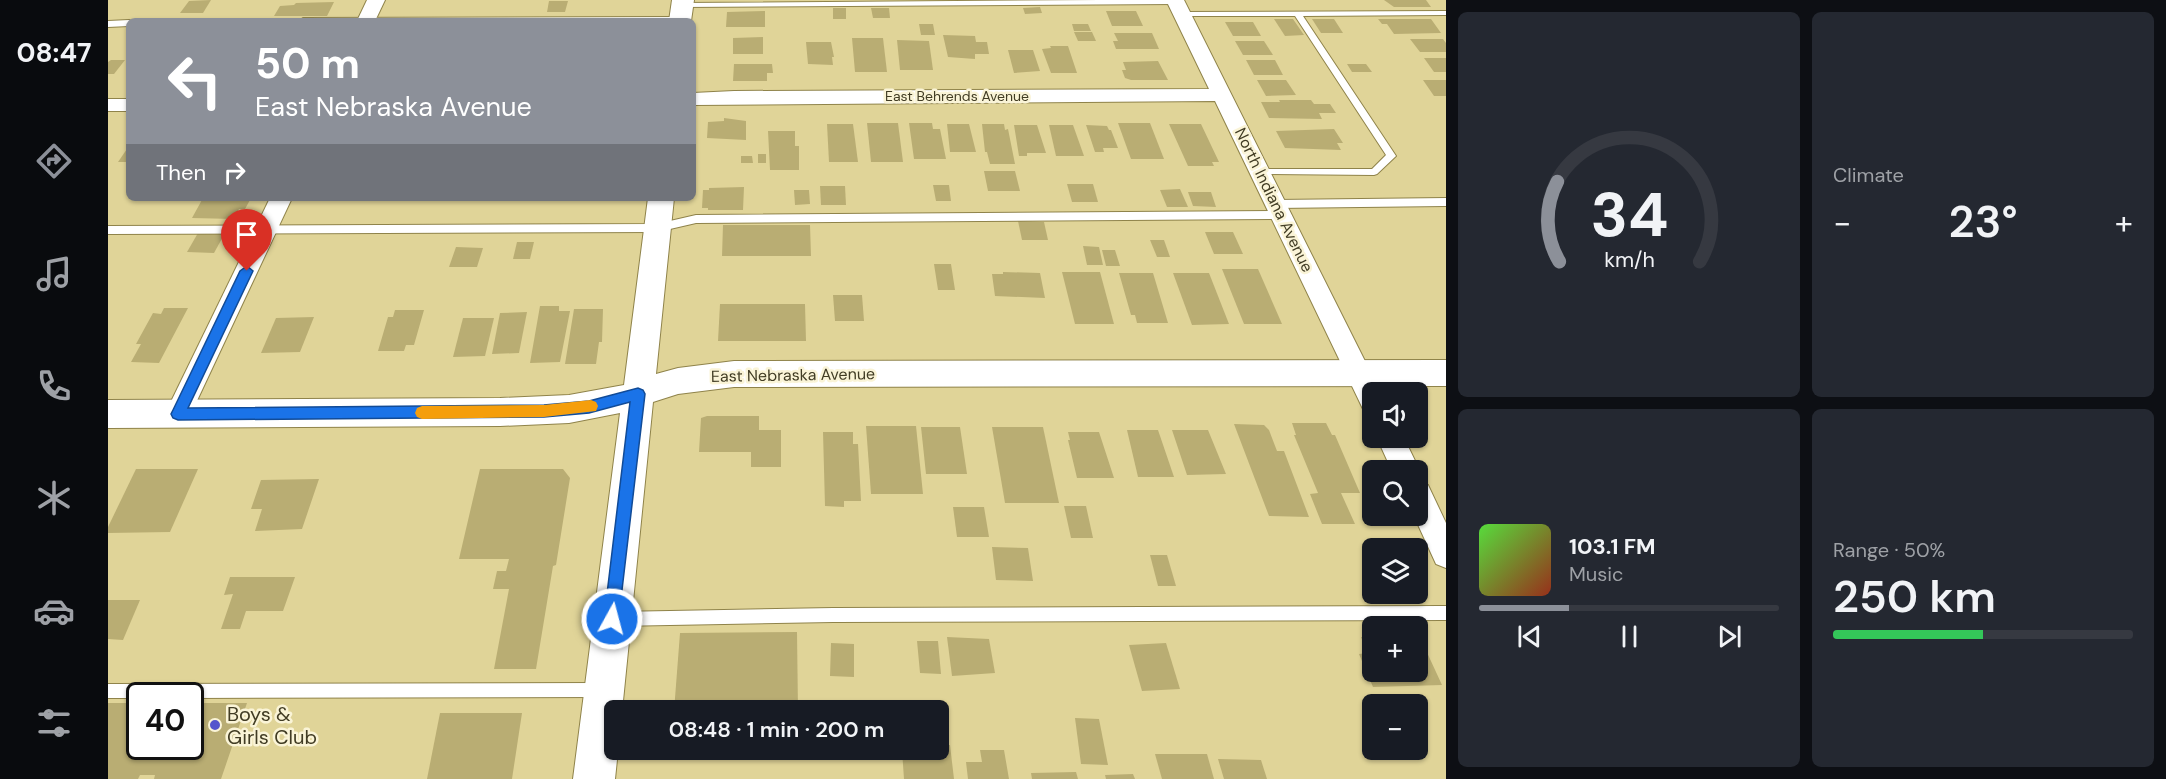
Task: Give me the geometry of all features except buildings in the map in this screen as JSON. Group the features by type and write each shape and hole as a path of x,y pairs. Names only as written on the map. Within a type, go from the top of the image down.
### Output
{"street":[{"path":"367,18 376,0"},
{"name":"North Indiana Avenue","path":"1178,5 1364,382"},
{"name":"East Behrends Avenue","path":"696,99 1222,95"},
{"path":"108,105 126,105"},
{"path":"178,414 280,201"},
{"path":"594,779 659,213"},
{"name":"East Nebraska Avenue","path":"1395,382 1446,373"},
{"name":"East Nebraska Avenue","path":"108,414 544,411 589,407 686,379 734,374 1362,387"},
{"path":"1428,515 1446,554"}],"lane":[{"path":"460,18 681,11 1178,5 1298,14 1446,13"},
{"path":"1260,172 1374,172 1391,156 1298,14"},
{"path":"108,24 126,23"},
{"path":"108,230 266,230 659,213 696,219 1278,209 1446,202"},
{"path":"612,619 833,615 1446,613"},
{"path":"108,691 604,690"}],"slow traffic":[{"path":"422,413 569,410 591,406"}],"place":[{"name":"Boys & Girls Club","path":"215,725"}],"route":[{"path":"247,271 178,414 569,410 612,402 638,394 612,619"}]}
